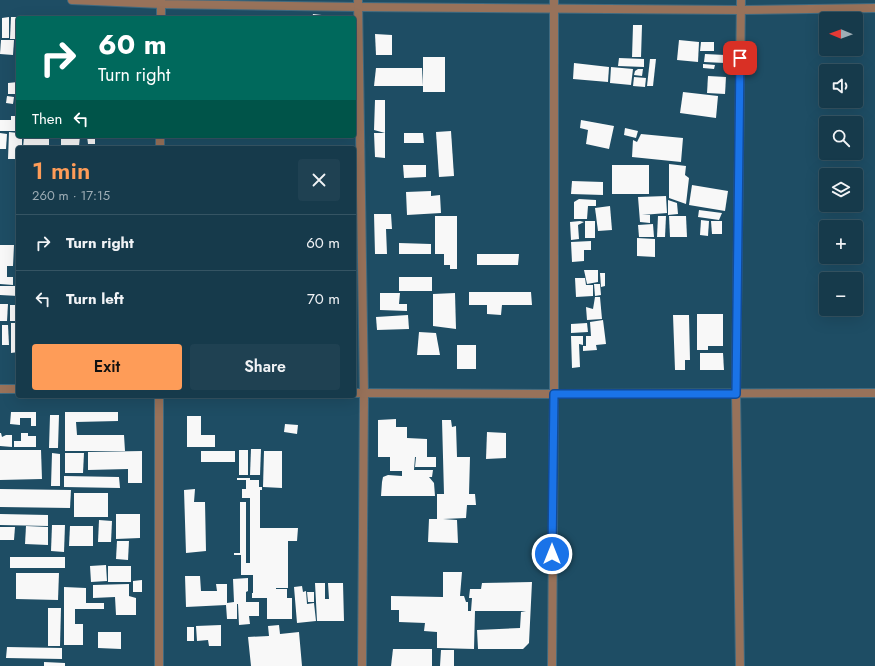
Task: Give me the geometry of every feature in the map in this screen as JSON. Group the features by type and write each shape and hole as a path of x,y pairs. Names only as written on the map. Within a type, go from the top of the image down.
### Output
{"street":[{"path":"72,0 161,2 554,4 740,10 875,8"},
{"path":"740,666 736,394 741,0"},
{"path":"161,2 161,16"},
{"path":"358,3 364,393 362,666"},
{"path":"552,666 554,4"},
{"path":"0,389 16,389"},
{"path":"356,393 875,393"},
{"path":"159,398 159,666"}],"building":[{"path":"313,14 330,16 312,16"},
{"path":"9,17 9,38 2,38 2,18"},
{"path":"11,17 16,17 16,39 10,39"},
{"path":"633,25 642,25 641,57 632,57"},
{"path":"375,34 392,35 392,55 376,55"},
{"path":"1,40 14,40 13,55 0,54"},
{"path":"679,40 699,42 698,62 677,60"},
{"path":"701,42 714,42 714,51 700,51"},
{"path":"705,54 725,55 725,63 704,62"},
{"path":"423,57 445,57 445,92 423,92"},
{"path":"619,58 644,59 644,67 618,66"},
{"path":"650,59 656,59 653,86 647,86"},
{"path":"574,63 609,67 608,82 573,79"},
{"path":"703,64 715,65 714,69 703,68"},
{"path":"611,67 633,69 631,85 610,83"},
{"path":"376,68 422,68 423,86 374,86"},
{"path":"638,69 643,69 642,76 634,75 635,71"},
{"path":"708,76 726,77 725,94 707,93"},
{"path":"634,77 646,78 645,87 633,86"},
{"path":"16,82 16,94 8,94 8,83"},
{"path":"683,92 718,96 716,118 680,113"},
{"path":"7,96 14,97 13,104 6,103"},
{"path":"375,100 385,100 385,133 374,130"},
{"path":"11,116 16,116 16,131 0,131 0,120 11,120"},
{"path":"581,120 614,126 609,149 586,144 588,130 580,128"},
{"path":"625,128 638,131 636,138 624,135"},
{"path":"451,131 454,176 439,177 436,132"},
{"path":"9,132 16,133 16,138 22,138 22,146 16,146 16,159 8,159"},
{"path":"0,133 7,134 6,149 0,149"},
{"path":"374,133 385,133 385,158 375,157"},
{"path":"404,133 423,133 424,143 404,143"},
{"path":"641,134 683,138 681,162 632,157 633,140 637,142"},
{"path":"24,138 49,138 49,146 23,146"},
{"path":"61,138 80,138 79,146 61,146"},
{"path":"87,138 95,138 95,144 88,144"},
{"path":"669,164 686,166 685,175 689,178 686,204 669,198"},
{"path":"403,165 426,165 426,177 404,178"},
{"path":"612,165 649,165 649,194 612,194"},
{"path":"572,181 603,182 603,195 571,194"},
{"path":"692,185 728,191 725,211 689,205"},
{"path":"431,191 431,196 440,195 441,213 407,215 406,192"},
{"path":"666,196 667,213 642,215 650,215 650,223 640,222 638,197"},
{"path":"579,199 596,200 596,206 588,206 587,219 574,219 574,202"},
{"path":"668,200 677,203 678,214 668,215"},
{"path":"610,206 612,230 598,231 595,208"},
{"path":"699,210 722,213 719,220 698,217"},
{"path":"374,214 391,214 392,229 386,229 387,254 375,254"},
{"path":"435,216 457,216 457,269 450,269 450,265 444,265 444,254 435,254"},
{"path":"658,216 666,216 665,237 657,237"},
{"path":"669,216 686,216 687,237 670,237"},
{"path":"701,220 709,221 708,236 700,235"},
{"path":"585,221 595,221 595,238 585,238"},
{"path":"711,221 722,221 722,234 712,234"},
{"path":"570,222 584,222 578,225 579,239 571,240"},
{"path":"653,224 654,237 639,237 638,225"},
{"path":"637,238 655,239 655,257 637,256"},
{"path":"591,241 591,250 584,250 584,261 572,262 571,242"},
{"path":"399,243 431,244 431,254 399,254"},
{"path":"0,245 14,245 13,266 7,266 7,277 13,277 13,285 0,284"},
{"path":"477,254 519,254 518,265 477,265"},
{"path":"584,270 598,270 598,282 587,284"},
{"path":"600,273 605,273 605,286 601,287"},
{"path":"399,277 432,277 432,291 399,291"},
{"path":"575,278 585,278 586,285 593,285 593,296 576,297"},
{"path":"594,284 600,284 601,295 595,296"},
{"path":"0,286 16,286 16,296 0,295"},
{"path":"469,292 531,292 532,305 502,305 501,315 487,314 487,305 469,305"},
{"path":"380,293 400,293 399,304 407,304 407,311 380,310"},
{"path":"455,293 456,329 433,326 433,294"},
{"path":"595,297 600,297 602,319 587,320 586,307 593,309"},
{"path":"0,304 8,304 7,321 0,321"},
{"path":"10,305 16,305 16,321 10,321"},
{"path":"697,314 723,314 723,346 708,346 708,350 697,350"},
{"path":"408,315 409,329 377,330 376,317"},
{"path":"673,315 689,315 690,360 685,360 685,370 675,370"},
{"path":"603,320 606,344 596,345 597,350 583,351 583,346 586,346 586,336 591,336 590,322"},
{"path":"11,323 16,323 16,352 11,353"},
{"path":"587,323 588,332 571,333 571,324"},
{"path":"2,325 8,325 9,345 2,345"},
{"path":"419,332 436,333 440,355 417,355"},
{"path":"571,336 583,336 583,345 579,344 580,367 572,368"},
{"path":"457,345 476,345 476,369 457,369"},
{"path":"700,353 723,353 724,370 700,370"},
{"path":"11,412 36,412 36,426 31,426 31,418 20,418 20,425 10,424"},
{"path":"65,412 118,412 118,421 76,422 77,435 124,435 125,451 65,451"},
{"path":"50,415 59,415 58,448 49,448"},
{"path":"187,416 201,416 201,435 215,435 215,447 187,447"},
{"path":"396,419 396,427 407,427 407,438 427,439 427,457 436,457 436,467 415,467 415,457 414,470 433,470 432,477 429,477 434,483 435,496 381,496 383,477 388,475 402,476 402,471 390,471 390,457 378,457 378,420"},
{"path":"442,420 451,420 452,427 456,426 457,457 470,457 469,494 475,494 476,505 467,505 466,518 443,519 457,520 458,543 428,542 429,519 437,519 437,494 444,494"},
{"path":"285,424 298,425 297,434 284,432"},
{"path":"487,432 506,433 506,458 486,459"},
{"path":"0,433 2,437 12,435 12,447 0,446"},
{"path":"21,433 28,433 28,436 36,436 36,447 14,447 14,441 21,441"},
{"path":"251,449 261,449 260,475 250,475"},
{"path":"0,450 41,450 42,479 0,480"},
{"path":"239,450 248,450 248,475 239,475"},
{"path":"142,451 142,483 128,483 128,469 88,470 88,452"},
{"path":"201,451 235,451 235,462 201,462"},
{"path":"264,451 282,451 282,488 263,487"},
{"path":"52,453 60,454 60,486 51,486"},
{"path":"65,453 84,453 83,473 65,473"},
{"path":"64,476 119,477 120,488 64,487"},
{"path":"237,478 259,480 259,487 262,487 262,490 260,490 260,528 298,528 297,541 288,541 288,588 276,588 287,589 287,598 292,598 292,619 267,619 267,598 252,598 253,575 241,575 241,555 234,555 234,553 240,553 240,502 246,502 246,563 250,563 250,498 242,498 242,489 246,489 246,480 237,480"},
{"path":"0,489 71,490 70,508 0,507"},
{"path":"195,489 194,502 205,502 206,551 186,553 184,490"},
{"path":"74,493 108,493 108,517 74,517"},
{"path":"0,514 48,515 48,526 0,525"},
{"path":"116,514 140,514 140,538 116,539"},
{"path":"99,520 112,521 111,542 98,542"},
{"path":"52,525 65,525 64,552 51,551"},
{"path":"26,526 48,527 48,545 25,544"},
{"path":"70,526 93,526 93,546 69,546"},
{"path":"0,527 15,527 14,540 0,540"},
{"path":"117,541 129,541 128,560 116,559"},
{"path":"10,557 65,557 65,568 10,568"},
{"path":"106,565 107,581 91,582 90,566"},
{"path":"108,566 131,566 131,582 108,582"},
{"path":"443,572 462,572 460,596 464,596 466,602 468,602 468,611 471,611 472,598 469,598 470,589 481,589 482,583 532,582 529,643 523,649 478,649 477,630 520,628 521,612 526,611 475,611 474,649 437,648 437,632 424,631 425,623 399,622 399,610 391,610 391,596 443,597"},
{"path":"16,573 59,573 58,600 16,599"},
{"path":"185,576 200,576 201,591 217,591 216,584 227,584 227,603 234,602 233,579 248,578 246,602 259,602 259,616 249,616 250,624 239,625 238,604 237,619 227,619 226,605 186,607"},
{"path":"142,580 142,592 133,592 133,581"},
{"path":"315,583 325,583 325,599 329,599 328,583 343,583 344,621 317,621"},
{"path":"129,584 129,596 136,598 136,615 116,615 115,597 93,598 93,585"},
{"path":"302,586 303,592 306,591 307,604 314,603 316,621 297,623 294,587"},
{"path":"64,587 86,588 86,603 104,603 104,609 75,609 75,624 83,624 83,645 64,645"},
{"path":"307,592 314,592 314,602 308,602"},
{"path":"48,608 61,608 60,646 48,646"},
{"path":"221,625 221,646 209,646 208,640 197,641 196,626"},
{"path":"279,625 280,634 299,632 302,666 251,666 248,637 269,636 268,626"},
{"path":"187,627 194,627 194,641 187,641"},
{"path":"98,632 121,632 121,649 98,648"},
{"path":"7,647 62,648 62,659 6,658"},
{"path":"393,649 432,649 432,666 391,666"},
{"path":"441,650 454,650 454,666 440,666"},
{"path":"44,662 65,663 65,666 44,666"}],"route":[{"path":"552,554 554,394 736,394 740,58"}]}
